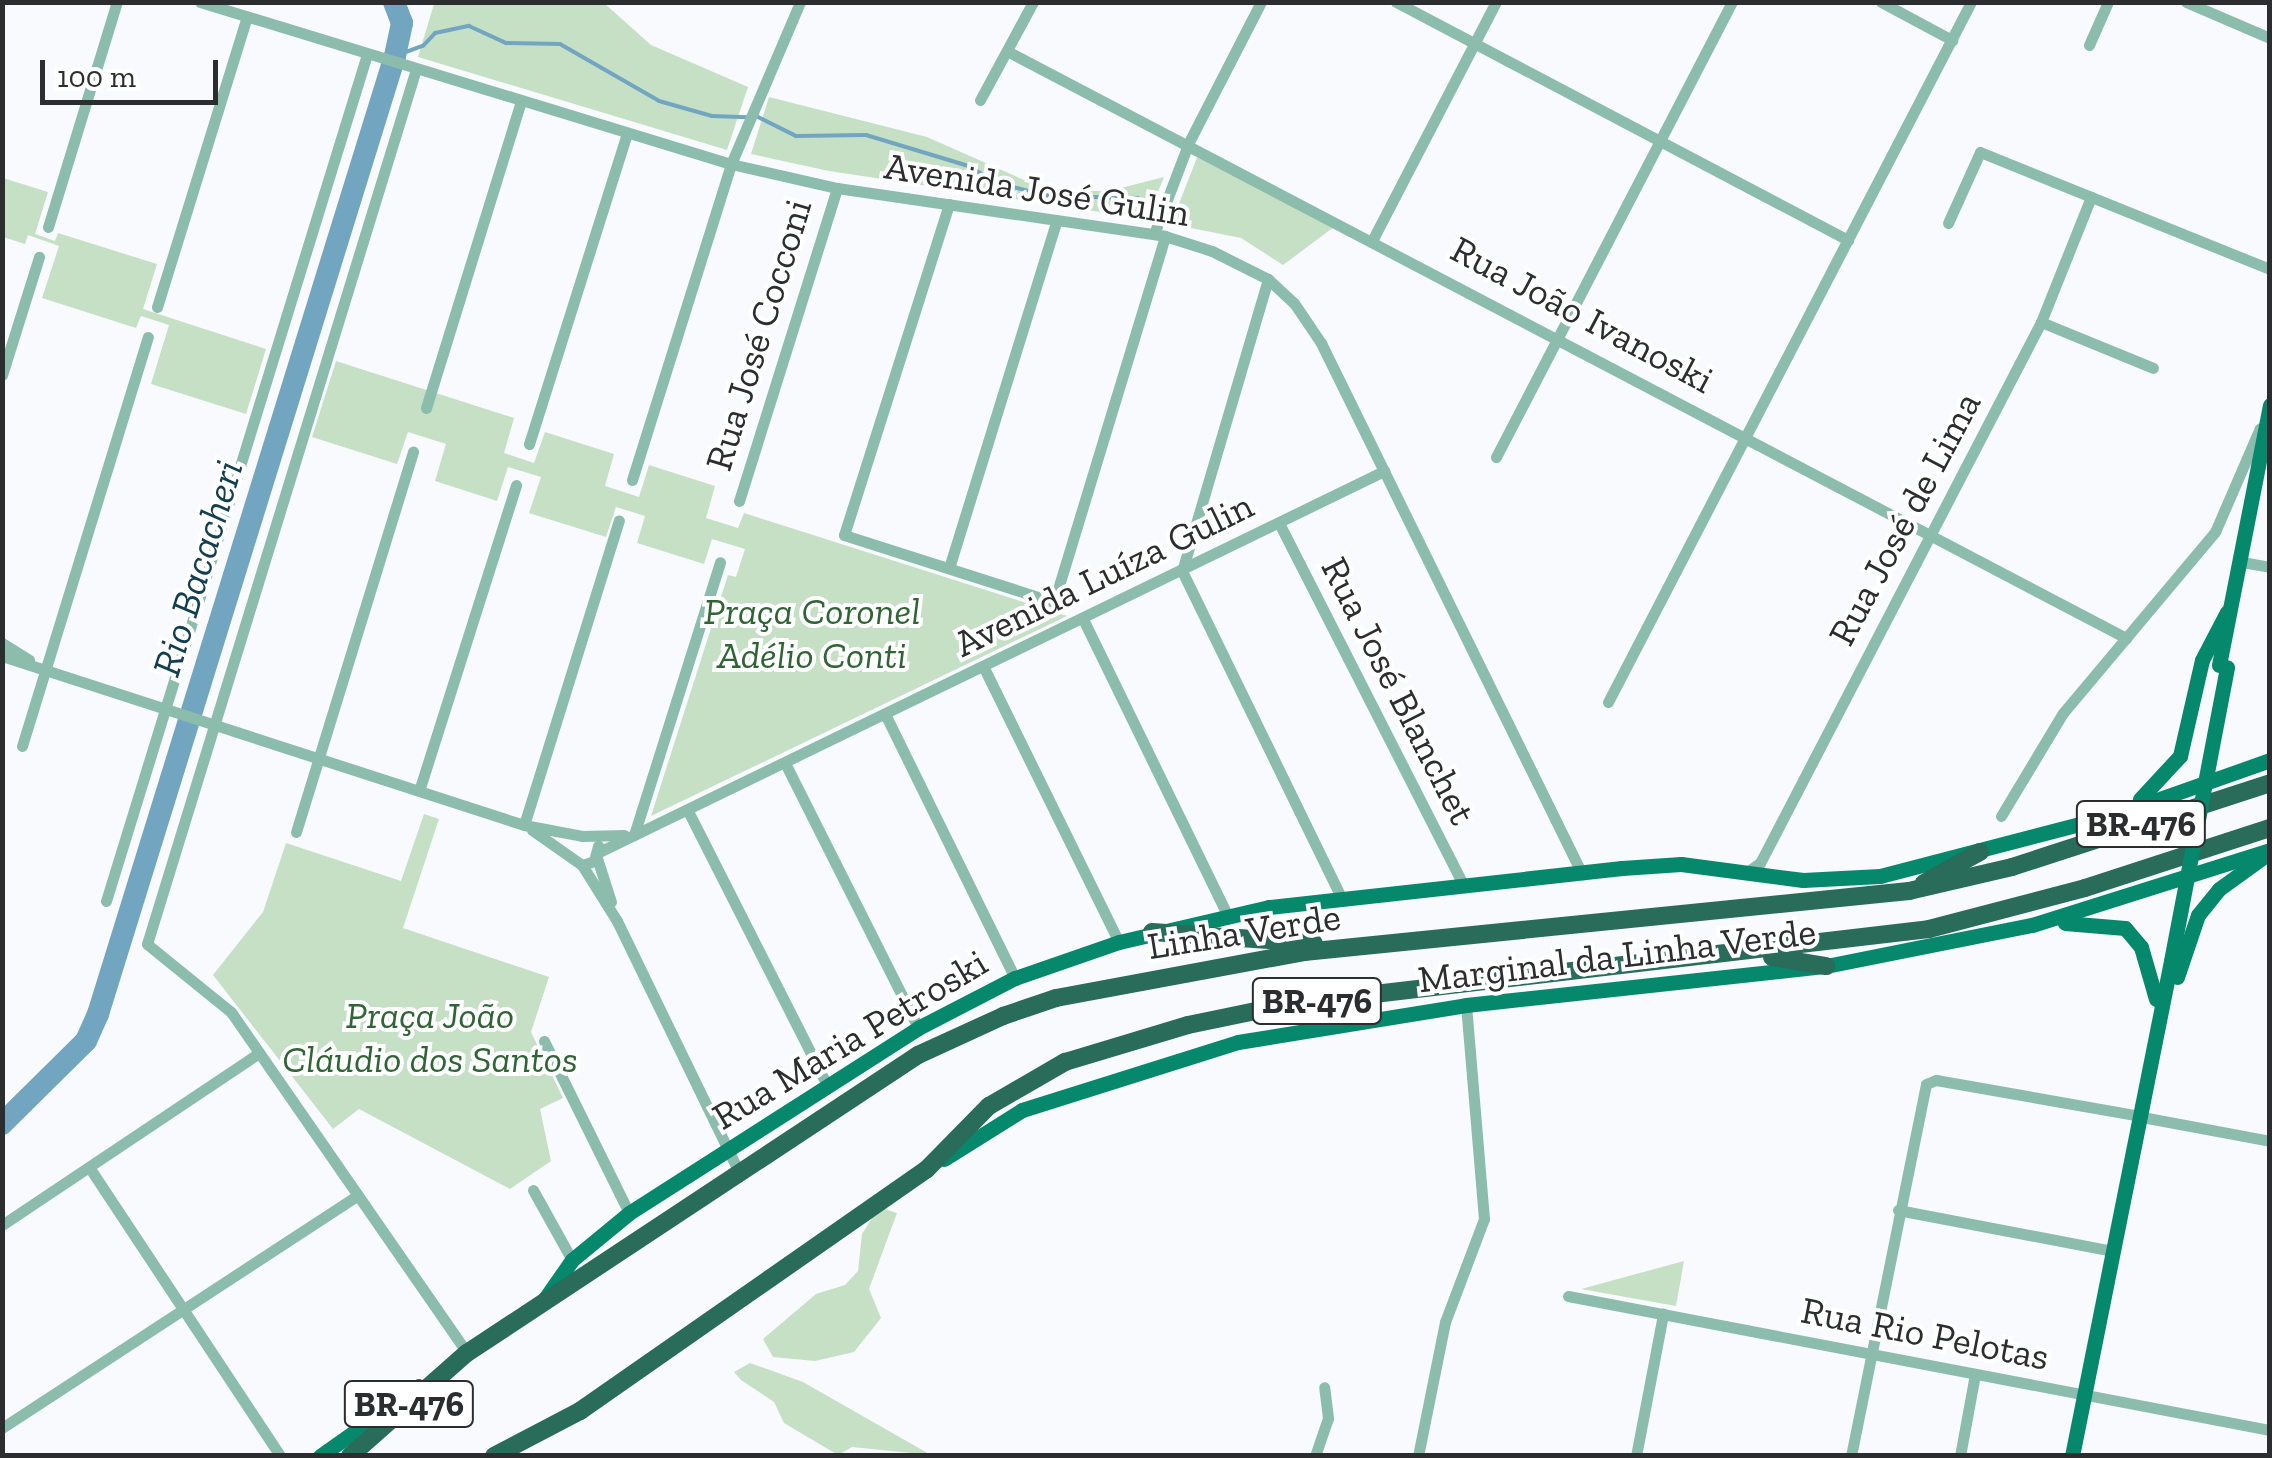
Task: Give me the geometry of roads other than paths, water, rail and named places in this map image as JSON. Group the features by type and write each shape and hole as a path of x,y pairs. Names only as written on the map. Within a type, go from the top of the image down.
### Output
{"highway":[{"name":"Linha Verde","path":"350,1456 467,1352 918,1055 1004,1016 1056,998 1208,968 1360,946 1909,891 2012,867 2270,783"},
{"name":"Linha Verde","path":"494,1456 580,1412 926,1170 990,1106 1065,1062 1188,1025 1290,1004 1752,954 1987,916 2270,828"},
{"path":"1909,891 1980,852"},
{"path":"1152,932 1360,946"},
{"path":"1752,954 1826,966"}],"main road":[{"path":"2149,1076 2270,404"},
{"path":"2114,815 2155,788 2180,756 2207,645 2235,601"},
{"name":"Marginal da Linha Verde","path":"1773,878 1880,876 2114,815 2270,760"},
{"path":"2105,1290 2108,1250 2138,1116 2198,914 2219,888 2270,852"},
{"name":"Marginal da Linha Verde","path":"926,1170 1022,1110 1094,1082 1238,1042 1466,1005 1826,966 2032,925 2270,852"},
{"name":"Rua Maria Petroski","path":"542,1303 572,1260 630,1212 918,1028 1015,978 1119,942 1227,914 1680,864 1773,878"},
{"path":"2032,925 2102,922 2125,928 2141,947 2156,999"},
{"path":"2072,1456 2138,1116 2156,999 2168,960"},
{"path":"320,1456 467,1352"}],"street":[{"path":"48,227 118,2"},
{"name":"Avenida José Gulin","path":"200,2 731,164 837,188 1159,235 1212,250 1268,280 1312,329 1582,874"},
{"path":"632,480 731,164 800,2"},
{"path":"980,100 1033,2"},
{"path":"949,204 844,534 1054,602 1159,235 1190,142 1260,2"},
{"path":"1396,2 1848,240"},
{"path":"1373,239 1496,2"},
{"path":"1496,457 1732,2"},
{"path":"1881,2 1952,40"},
{"path":"1608,702 1971,2"},
{"path":"2088,45 2108,2"},
{"path":"2186,2 2270,38"},
{"path":"157,307 246,17"},
{"name":"Rua João Ivanoski","path":"1007,51 1190,142 2126,638"},
{"path":"106,901 170,711 373,56"},
{"path":"412,68 147,944 218,998 467,1352"},
{"path":"426,408 521,101"},
{"path":"529,444 627,134"},
{"path":"1948,223 1980,152 2270,268"},
{"name":"Rua José Cocconi","path":"739,501 837,188"},
{"name":"Rua José de Lima","path":"1760,863 2042,322 2091,196"},
{"path":"949,568 1058,220"},
{"path":"2,375 39,257"},
{"path":"1268,280 1182,570 1342,899"},
{"path":"2042,322 2154,368"},
{"path":"22,746 148,337"},
{"path":"2001,816 2050,731 2223,520 2270,404"},
{"path":"296,832 413,452"},
{"name":"Avenida Luíza Gulin","path":"582,865 634,835 689,813 1384,471"},
{"path":"419,791 516,486"},
{"path":"524,826 620,520"},
{"name":"Rua José Blanchet","path":"1279,522 1464,886"},
{"path":"634,835 720,562"},
{"path":"2242,562 2270,567"},
{"path":"1083,619 1227,914"},
{"path":"2,643 46,670"},
{"path":"2,656 524,826 570,853 582,865 617,921 740,1172"},
{"path":"984,668 1119,942"},
{"path":"886,716 1015,978"},
{"path":"786,765 918,1028"},
{"path":"689,813 828,1087"},
{"name":"Avenida Luíza Gulin","path":"524,826 585,837 634,835"},
{"path":"570,853 585,837 598,855 617,921"},
{"path":"1744,872 1760,863 1773,878"},
{"path":"1418,1456 1444,1322 1484,1219 1466,1005"},
{"path":"544,1041 630,1212"},
{"path":"2,1225 260,1053"},
{"path":"1851,1456 1925,1088 1936,1080 2270,1141"},
{"path":"89,1167 280,1456"},
{"path":"533,1190 572,1260"},
{"path":"2,1428 358,1195"},
{"path":"1898,1210 2108,1250"},
{"name":"Rua Rio Pelotas","path":"1568,1296 2270,1430"},
{"path":"1636,1456 1663,1314"},
{"path":"1960,1456 1975,1374"},
{"path":"1315,1456 1328,1418 1324,1387"}],"waterway":[{"name":"Rio Bacacheri","path":"2,1124 86,1041 98,1014 395,56 402,23 394,2"},
{"path":"395,56 423,46 435,33 469,26 506,43 560,44 659,101 712,116 747,117"},
{"path":"756,116 796,136 866,135 969,166 996,183 1050,196 1138,198"}],"park label":[{"name":"Praça Coronel Adélio Conti","path":"812,634"},
{"name":"Praça João Cláudio dos Santos","path":"430,1038"}]}
